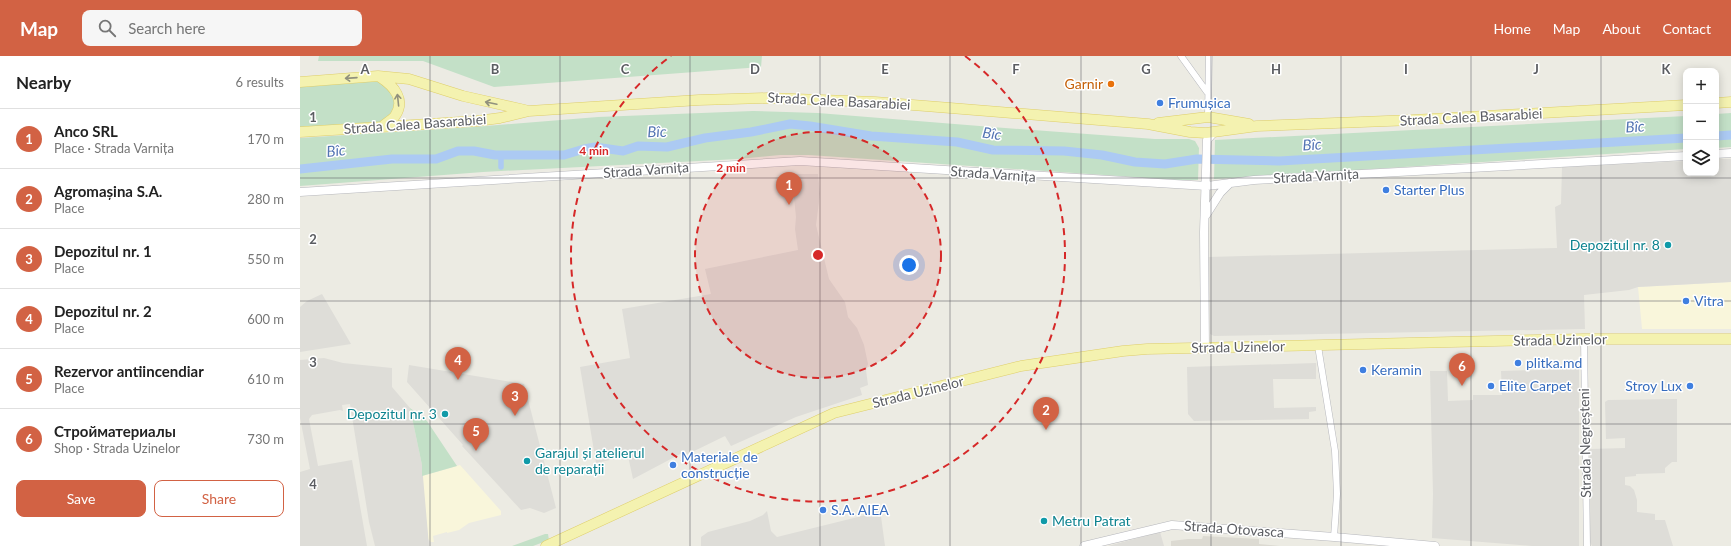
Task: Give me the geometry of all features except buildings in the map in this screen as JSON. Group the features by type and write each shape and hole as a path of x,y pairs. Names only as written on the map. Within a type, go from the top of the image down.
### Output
{"main road":[{"name":"Strada Calea Basarabiei","path":"300,82 378,76 409,79 462,96 529,111"},
{"path":"378,76 390,83 398,94 400,100 399,108 394,117 383,126"},
{"name":"Strada Calea Basarabiei","path":"300,132 477,121 500,118 529,111 699,100 768,98 815,98 875,102 1148,124 1190,132 1200,132 1209,139 1257,126"},
{"path":"1719,103 1731,102"},
{"name":"Strada Calea Basarabiei","path":"1148,124 1208,118 1257,126 1429,119 1683,105"},
{"path":"1200,132 1199,126 1208,118 1215,126 1209,139"},
{"name":"Strada Uzinelor","path":"552,545 834,413 1021,366 1123,351 1584,339 1731,339"}],"street":[{"path":"1181,56 1207,92"},
{"path":"1208,118 1207,92 1209,56"},
{"path":"1205,348 1205,204 1209,139"},
{"path":"1719,154 1731,153"},
{"name":"Strada Varnița","path":"300,192 800,161 1189,186 1207,183 1230,183 1254,180 1683,156"},
{"path":"1205,217 1215,199 1230,183"},
{"path":"1189,186 1199,192 1205,204"},
{"name":"Strada Negreșteni","path":"1584,339 1587,546"},
{"path":"1318,346 1335,451 1337,494 1334,537"},
{"name":"Strada Otovasca","path":"1084,546 1172,525 1435,546"}],"shaded area":[{"path":"1719,159 1731,159 1731,282 1638,287 1629,290 1584,295 1585,329 1214,336 1210,334 1208,257 1557,248 1555,207 1561,204 1562,167 1683,161 1683,176 1719,176"},
{"path":"794,174 818,174 820,194 816,225 829,279 845,302 848,317 857,328 864,345 868,364 866,370 868,385 860,388 862,395 796,417 731,446 725,436 686,455 684,452 633,479 628,456 596,463 580,367 630,358 622,309 711,294 705,269 798,250 795,229 796,217 794,197 796,196"},
{"path":"1731,282 1731,329 1642,329 1638,287"},
{"path":"322,294 351,344 300,352 300,307 307,301"},
{"path":"324,358 343,363 392,368 392,387 410,408 422,465 429,546 375,546 369,522 350,404 342,405 343,411 340,410 312,415 309,419 318,466 352,460 367,546 300,546 300,472 310,469 300,418 300,360"},
{"path":"1316,363 1316,379 1273,379 1274,408 1316,407 1316,411 1309,412 1309,419 1194,421 1188,414 1187,367"},
{"path":"409,365 524,384 556,508 544,513 530,508 521,510 462,446 463,445 407,382"},
{"path":"1579,369 1579,546 1532,546 1432,538 1433,494 1430,371 1447,371 1448,401 1473,400 1473,395 1502,395 1501,371"},
{"path":"1677,399 1677,462 1672,462 1665,468 1665,473 1636,474 1636,476 1625,477 1625,485 1630,486 1634,490 1637,500 1637,512 1655,514 1655,520 1665,520 1673,546 1592,546 1590,542 1590,449 1625,448 1625,438 1606,439 1605,402 1608,400"},
{"path":"460,465 501,511 501,515 469,523 459,530 433,536 434,542 431,542 428,539 422,476"},
{"path":"880,509 885,546 701,546 701,537 708,532 750,521 763,515 767,511 771,531 777,537 870,514"},
{"path":"1160,532 1164,546 1108,546"},
{"path":"1203,536 1259,539 1259,544 1280,546 1171,546 1171,541 1202,539"}],"green space":[{"path":"319,56 762,56 761,67 494,87 423,61 318,61"},
{"path":"378,81 392,89 396,106 389,118 378,123 300,128 300,87"},
{"path":"753,111 818,113 1155,139 1189,139 1195,141 1199,148 1198,180 1177,180 809,155 780,155 738,159 483,172 300,186 300,138 474,127 598,117"},
{"path":"1731,113 1731,147 1719,148 1719,114"},
{"path":"1683,116 1683,149 1214,179 1215,140"},
{"path":"410,408 427,421 457,466 422,476 422,465"},
{"path":"548,534 549,540 533,546 512,546"}],"waterway":[{"name":"Bîc","path":"300,169 392,159 436,159 458,151 474,151 495,155 564,155 595,147 623,151 638,146 667,147 705,138 751,132 790,124 871,136 957,142 993,150 1064,151 1102,155 1135,162 1165,164 1197,159 1279,161 1683,138"},
{"name":"Bîc","path":"1719,136 1731,135"},
{"path":"501,155 501,167"}],"place":[{"name":"Garnir","path":"1111,84"},
{"name":"Frumușica","path":"1160,103"},
{"name":"Starter Plus","path":"1386,190"},
{"name":"Anco SRL","path":"789,205"},
{"name":"Depozitul nr. 8","path":"1668,245"},
{"name":"Vitra","path":"1686,301"},
{"name":"plitka.md","path":"1518,363"},
{"name":"Keramin","path":"1363,370"},
{"name":"Depozitul nr. 2","path":"458,380"},
{"name":"Стройматериалы","path":"1462,386"},
{"name":"Elite Carpet","path":"1491,386"},
{"name":"Stroy Lux","path":"1690,386"},
{"name":"Depozitul nr. 3","path":"445,414"},
{"name":"Depozitul nr. 1","path":"515,416"},
{"name":"Agromașina S.A.","path":"1046,430"},
{"name":"Rezervor antiincendiar","path":"476,451"},
{"name":"Garajul și atelierul de reparații","path":"527,461"},
{"name":"Materiale de construcție","path":"673,465"},
{"name":"S.A. AIEA","path":"823,510"},
{"name":"Metru Patrat","path":"1044,521"}]}
